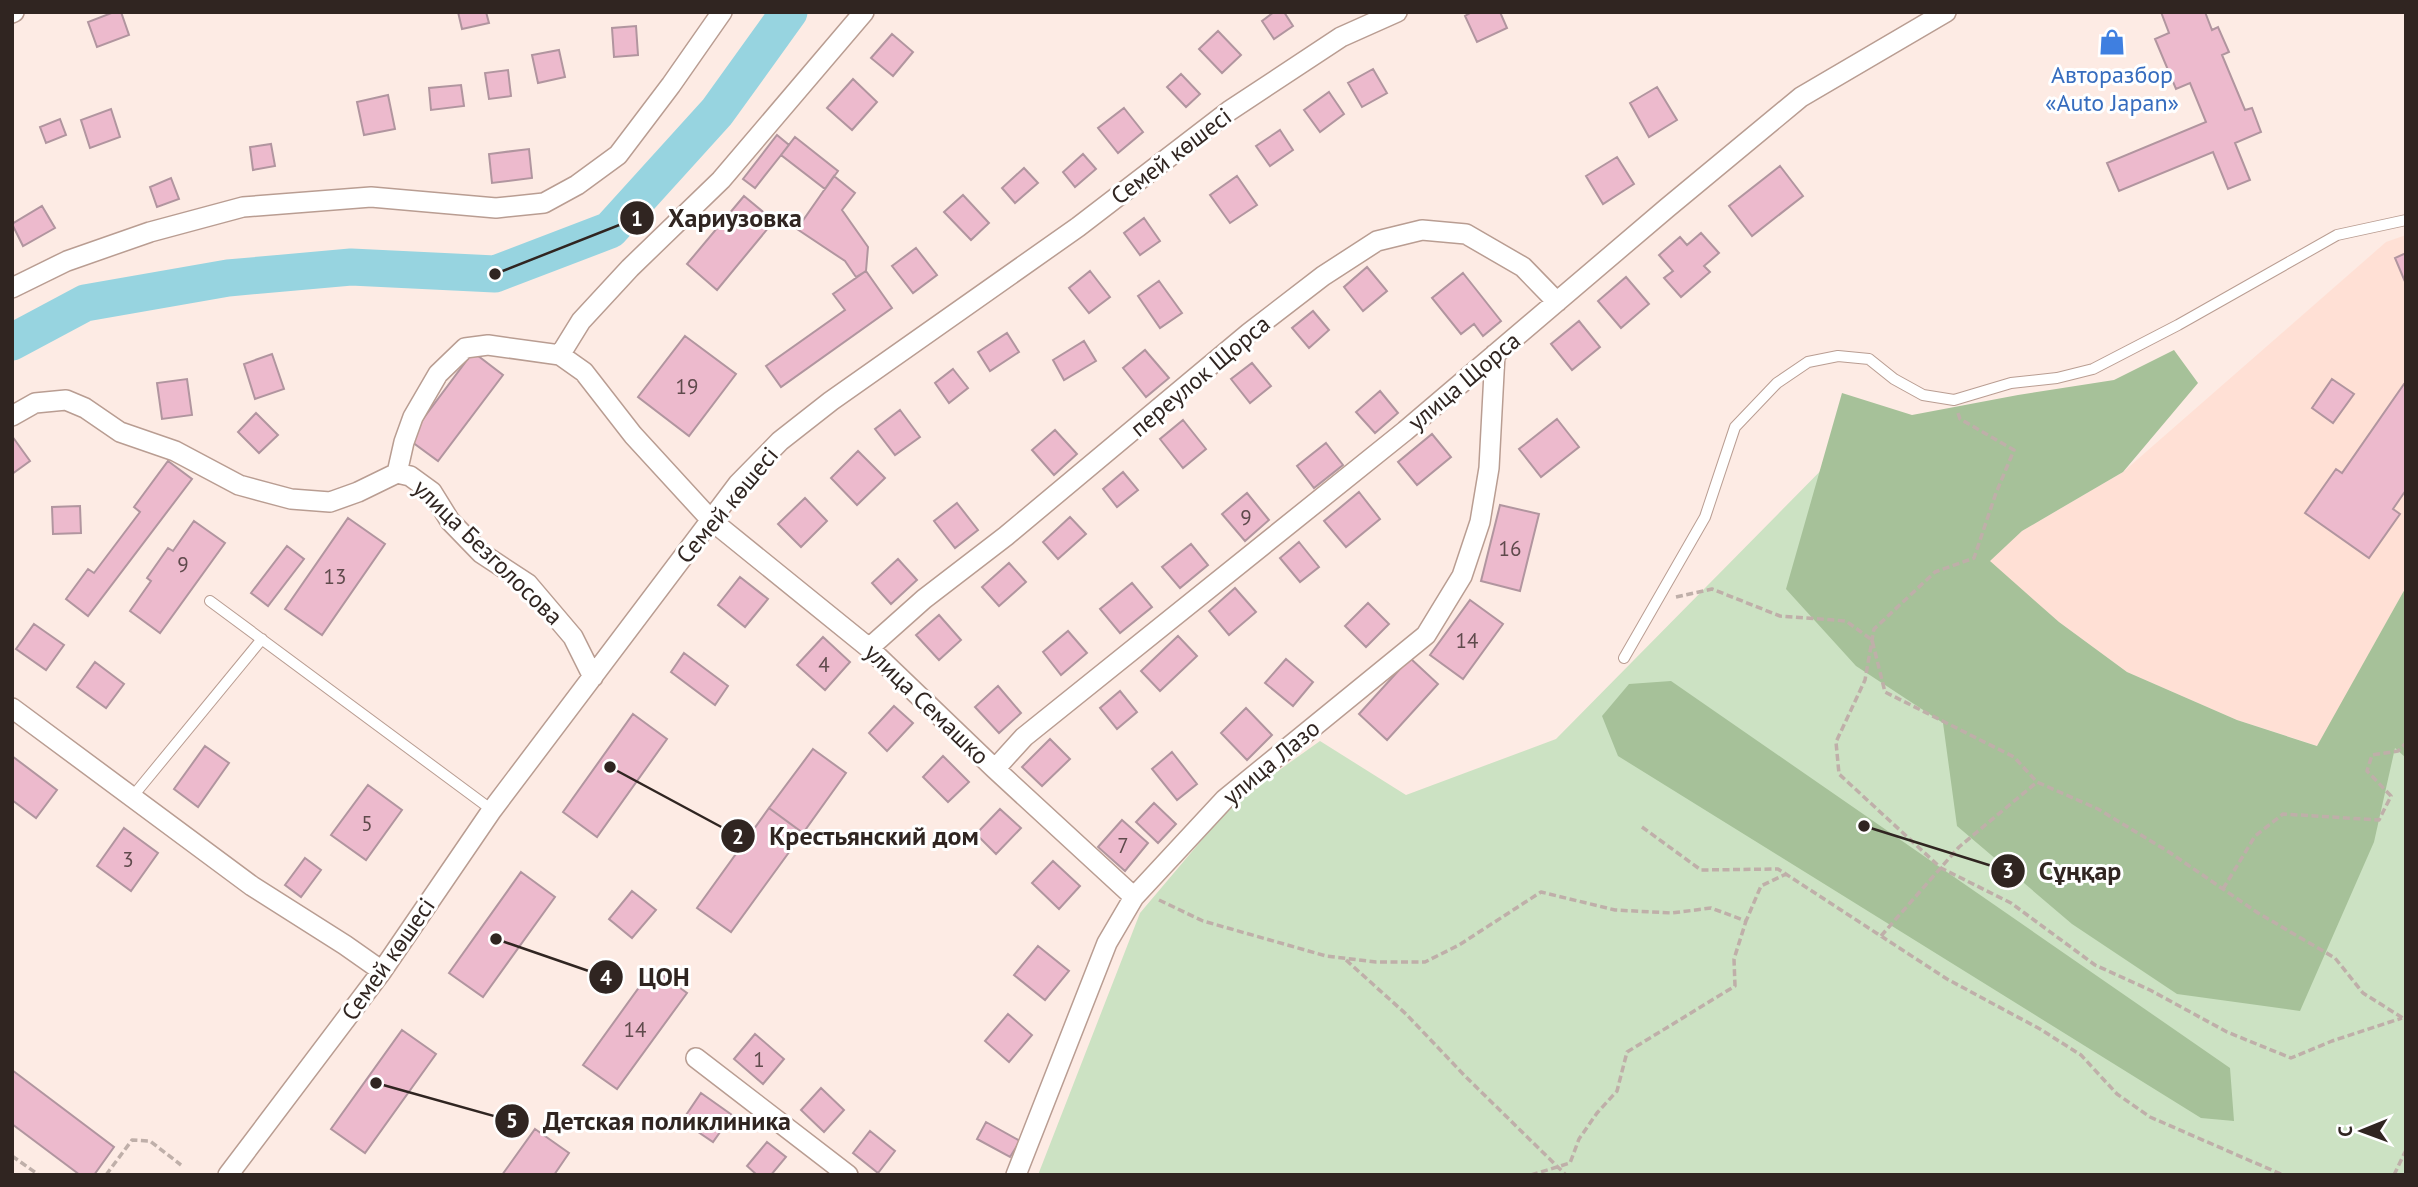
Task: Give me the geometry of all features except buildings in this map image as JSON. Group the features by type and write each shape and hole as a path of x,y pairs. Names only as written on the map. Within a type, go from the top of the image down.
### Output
{"street":[{"path":"12,288 67,261 150,232 243,207 371,197 496,208 544,203 578,185 618,155 722,12"},
{"path":"712,520 633,435 584,372 560,355 580,321 721,180 864,12"},
{"name":"Семей көшесі","path":"228,1175 382,971 492,810 738,484 780,441 831,401 1079,227 1229,111 1341,37 1397,12"},
{"name":"улица Щорса","path":"995,769 1024,737 1405,431 1801,97 1946,12"},
{"name":"переулок Щорса","path":"869,648 924,599 1006,537 1249,333 1323,276 1377,241 1422,230 1466,234 1523,267 1558,302"},
{"name":"улица Безголосова","path":"397,473 413,417 438,374 465,348 488,345 560,355"},
{"name":"улица Лазо","path":"1016,1175 1107,943 1137,894 1225,799 1426,635 1462,576 1480,522 1489,468 1495,354"},
{"name":"улица Безголосова","path":"12,416 35,403 66,400 85,408 120,432 175,451 239,485 291,499 330,502 397,473 410,476 432,492 450,520 481,553 528,584 573,636 593,677"},
{"name":"улица Семашко","path":"712,520 869,648 995,769 1137,894"},
{"path":"12,708 252,886 382,971"},
{"path":"696,1058 848,1175"}],"lane":[{"path":"1624,658 1705,517 1735,427 1777,383 1808,362 1838,356 1869,359 1894,379 1923,395 1954,400 2011,383 2057,378 2093,369 2178,325 2285,262 2337,235 2406,220"},
{"path":"210,601 492,810"},
{"path":"133,796 262,639"}],"path":[{"path":"1954,400 1961,419 2014,450 1974,558 1935,572 1874,629 1865,680 1836,743 1839,774 1941,868 2011,903 2095,965 2150,990 2227,1032 2291,1058 2332,1041 2404,1019"},
{"path":"1656,601 1712,589 1780,616 1846,621 1872,640 1885,692 2014,757 2037,782 2098,809 2169,852 2258,913 2335,958 2363,993 2404,1019"},
{"path":"2223,889 2255,836 2283,814 2379,820 2391,796 2367,771 2372,755 2398,751 2406,743"},
{"path":"1881,936 1959,847 2037,782"},
{"path":"1642,828 1701,870 1778,869 1947,979 2040,1029 2081,1055 2117,1094 2150,1117 2283,1175"},
{"path":"1531,1175 1570,1163 1579,1139 1617,1091 1627,1052 1735,986 1734,960 1761,886 1786,874"},
{"path":"1137,894 1203,921 1326,956 1376,962 1425,962 1459,945 1541,892 1615,910 1672,913 1711,908 1746,921"},
{"path":"1344,958 1406,1014 1566,1175"},
{"path":"106,1175 132,1140 150,1141 181,1165"},
{"path":"2394,1175 2406,1150"},
{"path":"12,1156 39,1175"}],"shaded area":[{"path":"2406,235 2406,587 2318,746 2237,720 2127,672 2059,622 1989,561 2022,531 2123,472 2386,242"}],"green space":[{"path":"2174,350 2198,383 2123,472 2022,531 1990,561 2059,622 2127,672 2237,720 2317,746 2406,587 2406,758 2395,748 2374,842 2300,1011 2177,994 2072,924 1957,826 1943,723 1856,666 1786,589 1842,393 1912,415 2114,380"},
{"path":"1848,443 2118,689 2320,771 2406,611 2406,1175 1038,1175 1140,913 1233,803 1320,741 1406,795 1556,739"},
{"path":"1671,681 2230,1068 2234,1121 2201,1118 1618,756 1602,716 1629,684"}],"waterway":[{"path":"12,342 85,303 228,278 351,267 495,274 610,230 717,112 789,12"}],"place":[{"name":"Авторазбор «Auto Japan»","path":"2112,42"},
{"name":"Хариузовка","path":"495,274"},
{"name":"Крестьянский дом","path":"610,767"},
{"name":"Сұңқар","path":"1864,826"},
{"name":"ЦОН","path":"496,939"},
{"name":"Детская поликлиника","path":"376,1083"}]}
